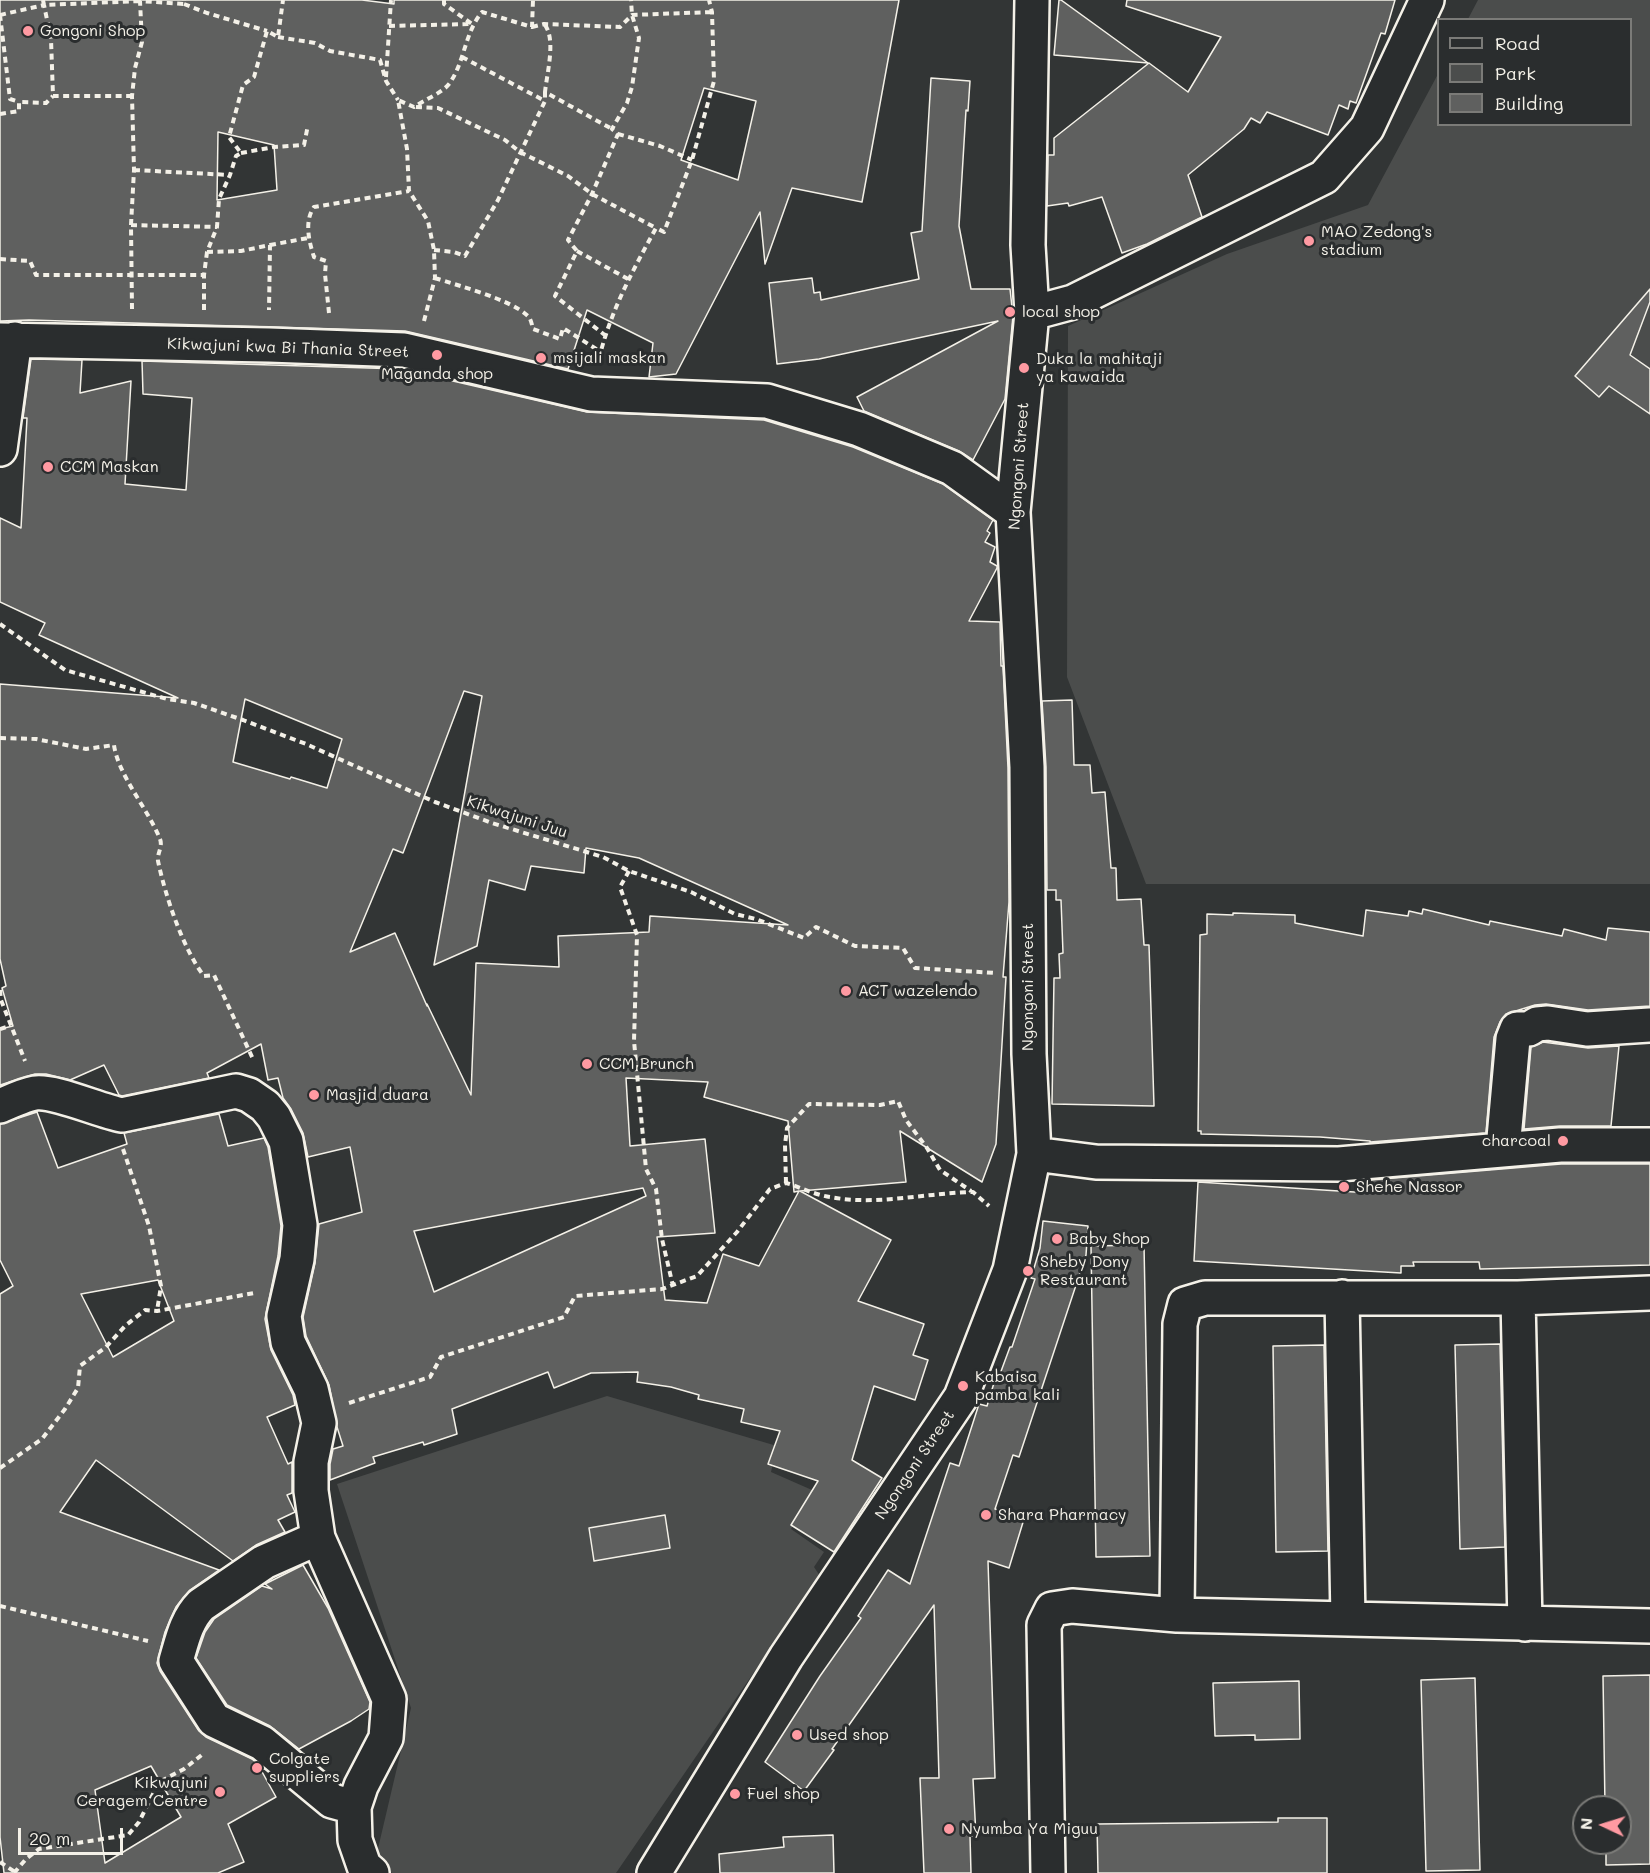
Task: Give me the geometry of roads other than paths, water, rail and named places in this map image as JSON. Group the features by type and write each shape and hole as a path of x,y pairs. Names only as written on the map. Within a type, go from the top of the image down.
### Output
{"street":[{"name":"Ngongoni Street","path":"654,1873 786,1657 961,1397 1010,1269 1034,1154 1029,1053 1027,766 1013,512 1032,313 1028,245 1032,0"},
{"path":"1032,313 1073,302 1324,177 1367,128 1427,0"},
{"path":"0,449 8,339"},
{"name":"Kikwajuni kwa Bi Thania Street","path":"8,339 269,345 414,352 591,394 767,401 859,429 952,468 1013,512"},
{"path":"1503,1149 1513,1039 1517,1029 1529,1029 1537,1024 1548,1023 1587,1029 1650,1025"},
{"path":"0,1106 37,1093 122,1115 236,1091 249,1095 265,1106 274,1117 286,1141 300,1225 297,1259 284,1316 288,1342 311,1389 319,1423 311,1462 311,1491 318,1538 389,1699 386,1738 361,1786 354,1807 355,1840 364,1866 372,1873"},
{"path":"1034,1154 1096,1162 1339,1164 1560,1145 1650,1144"},
{"path":"1177,1615 1180,1324 1185,1304 1205,1298 1518,1298 1650,1293"},
{"path":"1342,1297 1348,1619"},
{"path":"1518,1298 1525,1624"},
{"path":"318,1538 264,1562 201,1605 193,1612 188,1622 176,1661 214,1720 262,1743 332,1801 354,1807"},
{"path":"1048,1873 1044,1625 1052,1609 1072,1606 1177,1615 1650,1626"}],"place":[{"name":"Gongoni Shop","path":"28,31"},
{"name":"MAO Zedong's stadium","path":"1309,241"},
{"name":"local shop","path":"1010,312"},
{"name":"Maganda shop","path":"437,355"},
{"name":"msijali maskan","path":"541,358"},
{"name":"Duka la mahitaji ya kawaida","path":"1024,368"},
{"name":"CCM Maskan","path":"48,467"},
{"name":"ACT wazelendo","path":"846,991"},
{"name":"CCM Brunch","path":"587,1064"},
{"name":"Masjid duara","path":"314,1095"},
{"name":"charcoal","path":"1563,1141"},
{"name":"Shehe Nassor","path":"1344,1187"},
{"name":"Baby Shop","path":"1057,1239"},
{"name":"Sheby Dony Restaurant","path":"1028,1271"},
{"name":"Kabaisa pamba kali","path":"963,1386"},
{"name":"Shara Pharmacy","path":"986,1515"},
{"name":"Used shop","path":"797,1735"},
{"name":"Colgate suppliers","path":"257,1768"},
{"name":"Kikwajuni Ceragem Centre","path":"220,1792"},
{"name":"Fuel shop","path":"735,1794"},
{"name":"Nyumba Ya Miguu","path":"949,1829"}]}
